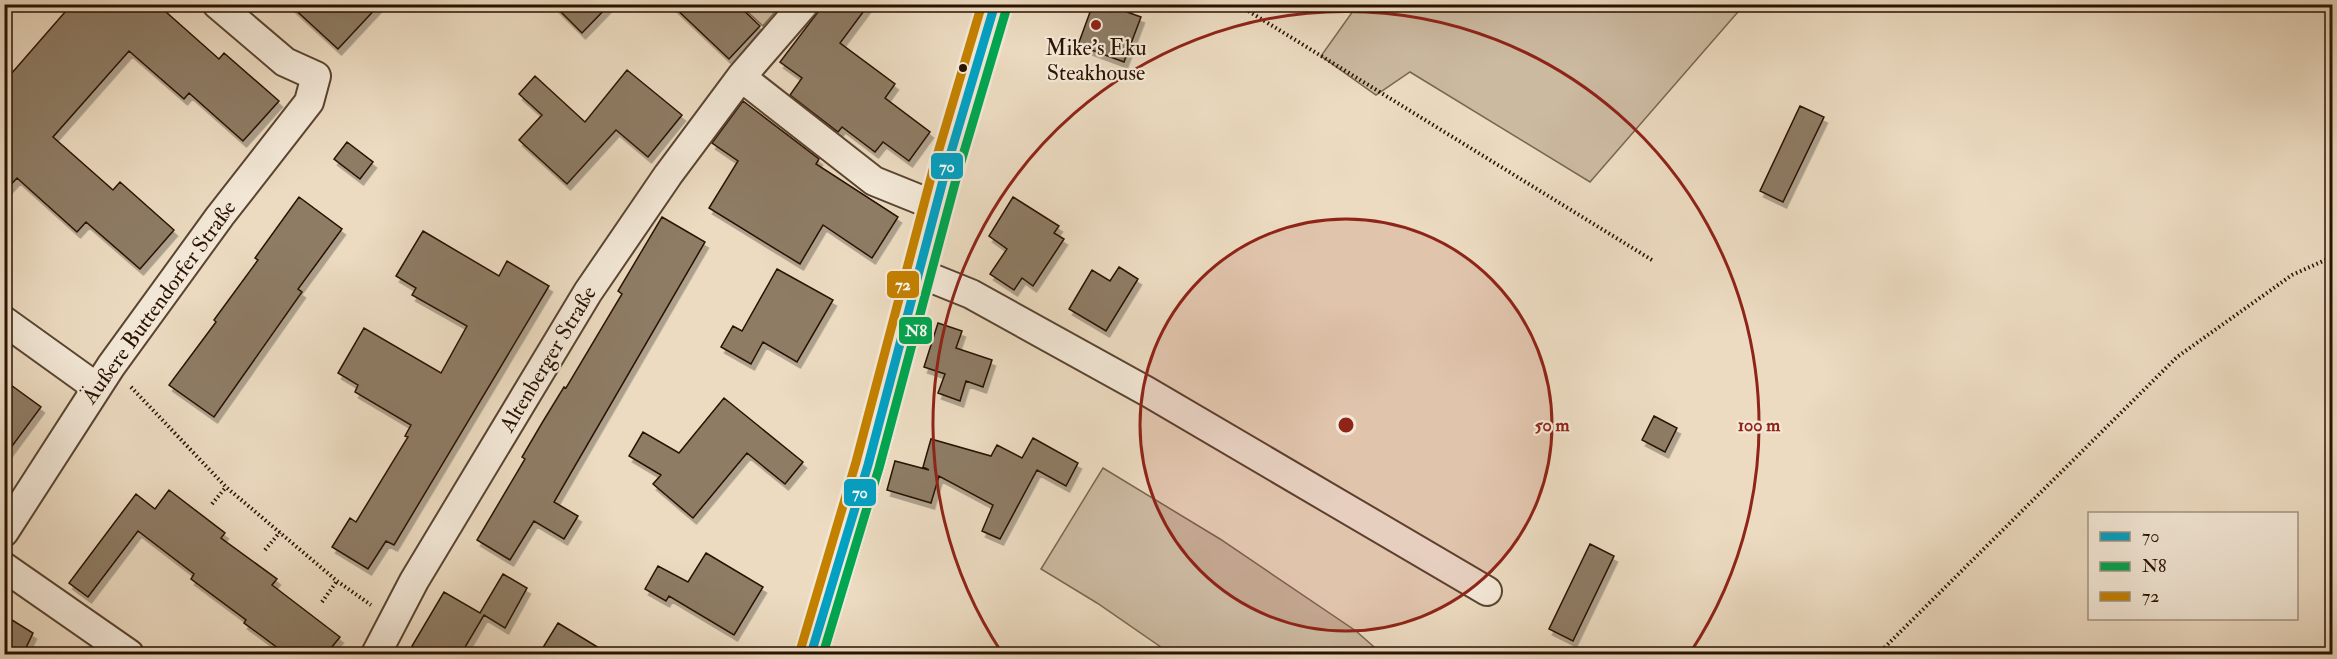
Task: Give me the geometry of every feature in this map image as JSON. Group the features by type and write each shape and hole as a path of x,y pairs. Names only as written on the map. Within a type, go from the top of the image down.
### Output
{"main road":[{"path":"811,654 882,416 936,206 995,4"}],"street":[{"name":"Äußere Buttendorfer Straße","path":"4,532 103,377 220,216 309,102 316,76 285,62 217,4"},
{"name":"Altenberger Straße","path":"376,654 414,581 588,292 668,176 741,77 804,4"},
{"path":"741,77 874,181 936,206"},
{"path":"919,273 971,294 1137,386 1487,591"},
{"path":"4,321 103,377"},
{"path":"4,567 129,654"}],"path":[{"path":"1237,4 1652,260"},
{"path":"1878,654 2177,357 2292,275 2332,257"},
{"path":"103,377 226,487 337,581 394,621"},
{"path":"212,504 226,487"},
{"path":"265,550 280,532"},
{"path":"322,602 337,581"}],"shaded area":[{"path":"1358,4 1744,5 1590,182 1410,72 1376,95 1321,56"},
{"path":"740,5 781,5 763,26"},
{"path":"1103,468 1220,539 1356,631 1382,654 1171,654 1097,603 1041,569"}],"building":[{"path":"72,4 157,4 219,59 224,53 279,101 243,141 189,93 184,99 129,51 53,137 113,190 120,182 174,230 140,269 86,222 77,232 17,178 4,192 4,82"},
{"path":"289,4 380,4 338,49"},
{"path":"553,4 610,4 582,33"},
{"path":"671,4 737,4 760,26 729,59"},
{"path":"824,4 869,4 840,43 895,84 885,98 930,132 909,161 883,142 875,152 842,127 838,132 790,95 802,78 780,62"},
{"path":"1093,4 1130,4 1127,12 1141,17 1124,62 1078,45"},
{"path":"627,70 682,115 648,157 616,130 567,184 519,140 542,115 519,94 535,76 585,122"},
{"path":"743,101 819,159 816,164 898,217 872,258 823,225 800,264 709,208 738,161 712,143"},
{"path":"1800,106 1824,117 1783,202 1760,191"},
{"path":"347,142 373,162 360,179 334,159"},
{"path":"299,197 342,229 298,289 302,292 214,417 169,385 216,322 214,320 258,260 255,258"},
{"path":"1013,197 1059,226 1054,233 1064,239 1033,286 1022,278 1014,290 990,274 1007,249 989,236"},
{"path":"662,217 705,242 554,502 578,516 564,539 534,521 510,560 477,540 525,459 522,457 542,423 564,387 566,388 622,294 618,291"},
{"path":"423,231 499,276 507,261 549,286 394,545 386,541 368,569 332,547 350,518 356,522 408,437 405,436 411,425 355,392 358,385 338,373 364,328 441,373 467,326 412,295 416,288 396,276"},
{"path":"1119,267 1138,279 1106,331 1069,309 1092,270 1110,281"},
{"path":"777,269 833,300 797,362 763,342 751,364 721,347 733,326 742,331"},
{"path":"938,323 962,331 956,348 992,360 983,387 966,381 960,401 938,393 945,374 924,367"},
{"path":"4,380 41,407 4,457"},
{"path":"724,398 803,462 785,484 747,453 693,518 653,484 661,475 629,456 643,432 679,453"},
{"path":"1654,416 1677,428 1665,452 1642,440"},
{"path":"1033,438 1078,463 1066,486 1037,470 1000,539 982,531 993,505 939,476 931,503 887,490 895,461 929,470 923,467 931,439 991,456 997,445 1022,458"},
{"path":"169,490 225,533 221,538 277,579 272,585 340,637 326,654 286,654 244,623 246,620 191,579 194,574 138,531 88,597 69,583 136,494 155,509"},
{"path":"1590,544 1614,556 1573,641 1549,629"},
{"path":"706,553 763,587 734,635 669,596 666,601 645,589 658,566 688,582"},
{"path":"503,574 527,588 505,628 484,615 461,654 426,654 412,646 444,592 480,613"},
{"path":"4,615 33,633 23,654 4,654"},
{"path":"558,623 609,654 539,654"}],"transit line":[{"name":"72","path":"800,651 856,462 934,166 982,4"},
{"name":"70","path":"811,654 868,465 946,169 995,4"},
{"name":"N8","path":"823,654 879,468 958,172 1007,7"}],"place":[{"name":"Mike's Eku Steakhouse","path":"1096,25"}]}
